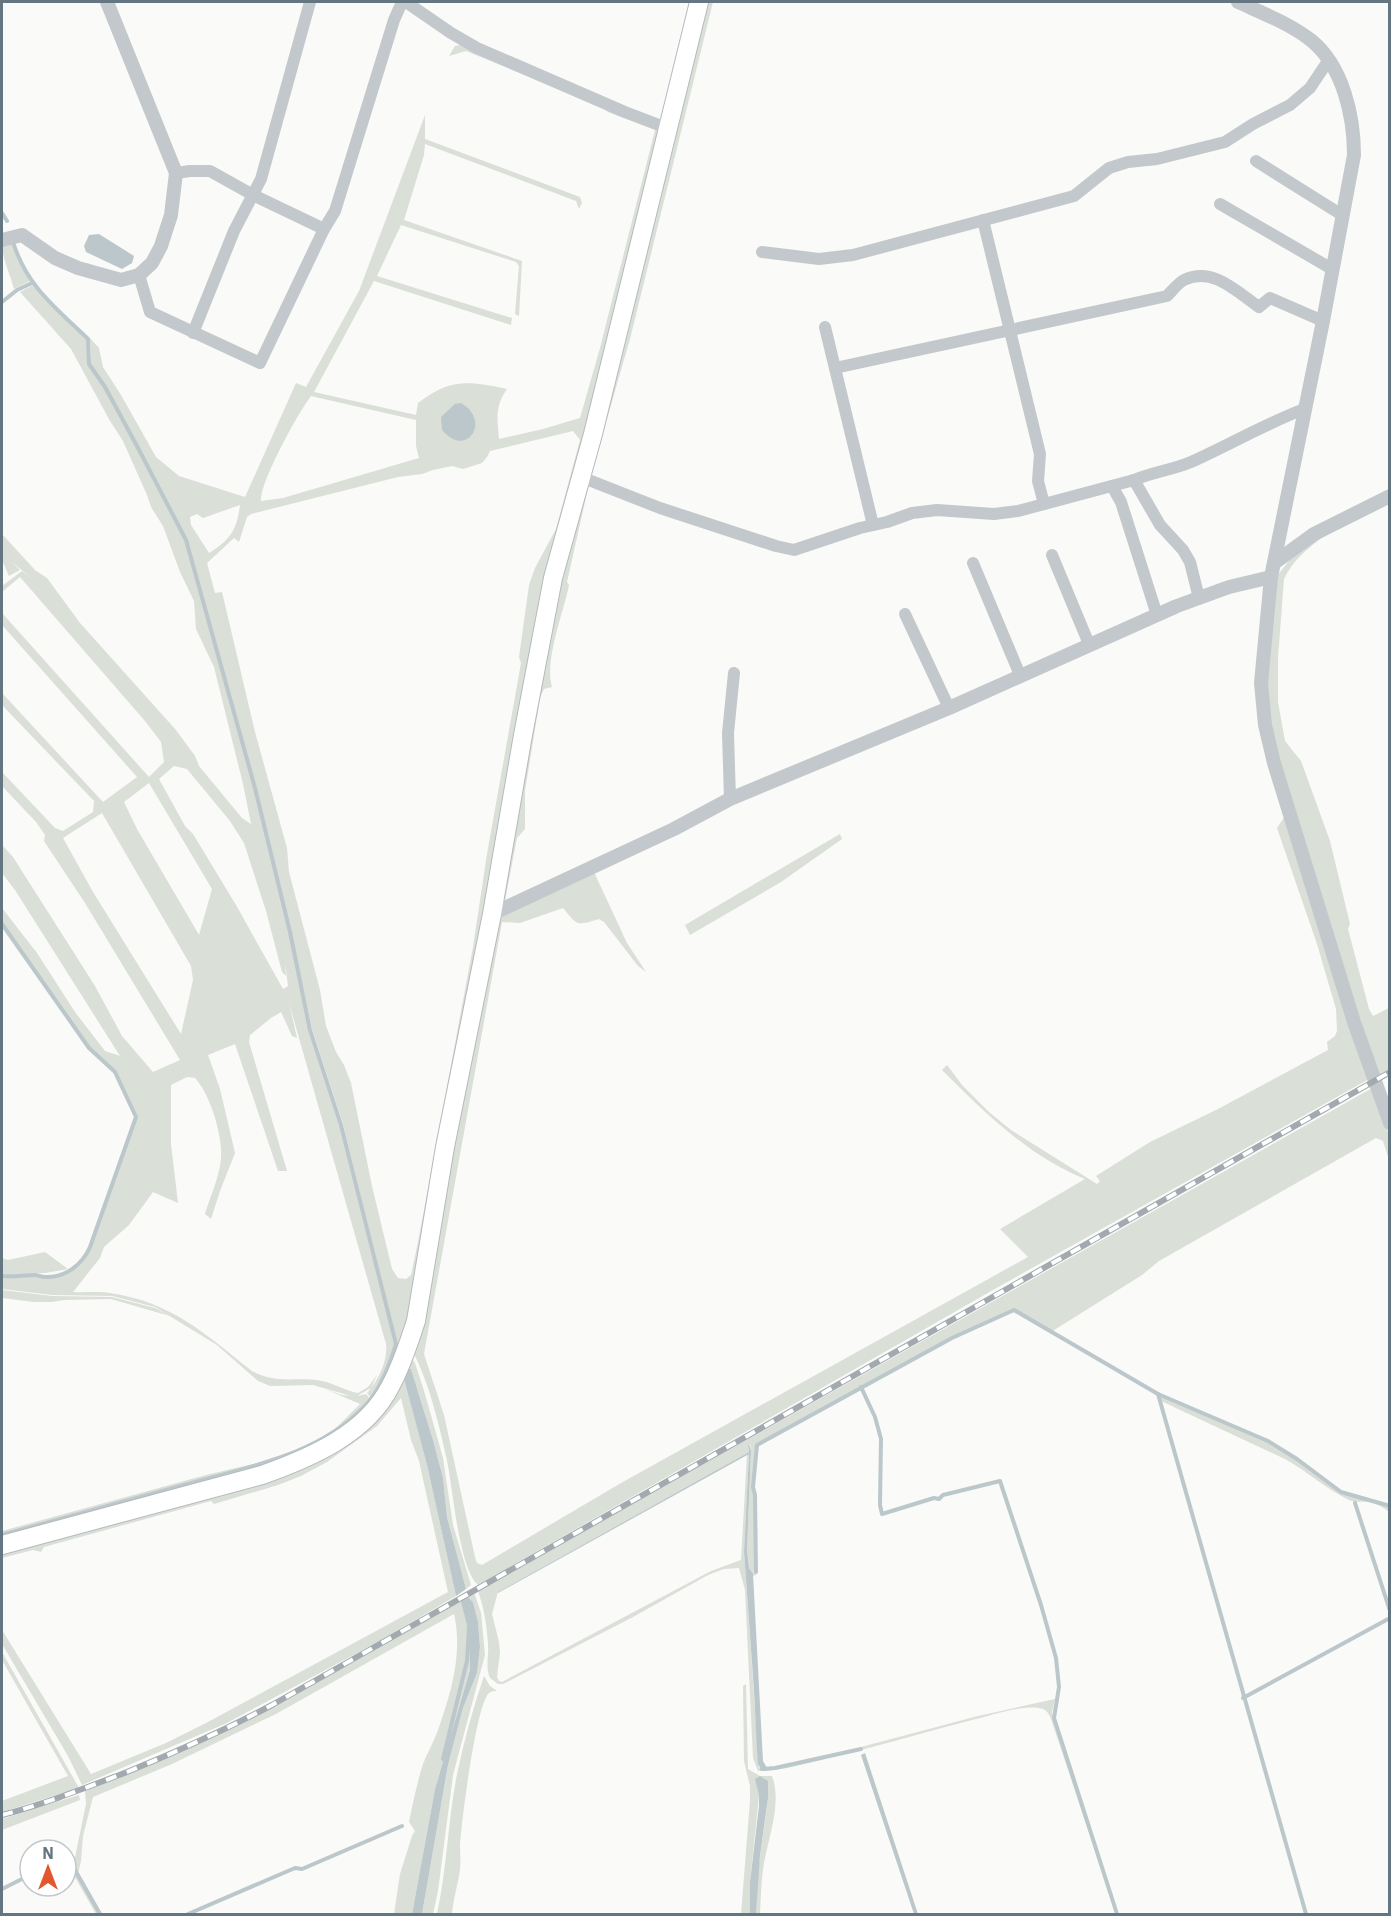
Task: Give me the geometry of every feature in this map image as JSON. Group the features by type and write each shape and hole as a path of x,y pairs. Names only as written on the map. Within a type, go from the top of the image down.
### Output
{"main road":[{"path":"2,1545 262,1475 297,1462 349,1432 378,1406 391,1387 416,1320 445,1147 492,914 522,735 553,578 581,477 699,2"}],"street":[{"path":"2,240 22,235 55,258 78,268 121,280 139,275 152,263 161,246 171,215 176,173 106,2"},
{"path":"193,333 234,231 261,179 310,2"},
{"path":"139,275 150,312 260,363 324,229 335,211 394,20 404,2 477,48 667,128"},
{"path":"1239,2 1313,41 1328,61 1344,90 1354,132 1354,155 1323,321 1272,570 1262,683 1265,725 1270,745 1354,1022 1389,1123"},
{"path":"762,252 819,259 854,255 1074,196 1109,168 1128,162 1190,152 1225,142 1290,105 1310,88 1328,61"},
{"path":"1256,161 1342,215"},
{"path":"176,173 210,171 253,195 324,229"},
{"path":"1220,204 1332,269"},
{"path":"982,220 1040,454 1038,481 1044,504"},
{"path":"835,368 1167,296 1183,280 1203,276 1215,277 1259,307 1270,298 1323,321"},
{"path":"825,327 873,525"},
{"path":"581,477 660,508 776,546 794,549 912,513 937,510 994,514 1018,511 1134,480 1153,472 1166,471 1190,462 1304,409"},
{"path":"1134,480 1160,525 1184,549 1190,562 1199,598"},
{"path":"1112,486 1121,502 1157,615"},
{"path":"492,914 674,829 730,799 949,708 1157,615 1272,570 1314,534 1389,495"},
{"path":"1052,555 1089,644"},
{"path":"973,563 1020,675"},
{"path":"905,614 949,708"},
{"path":"730,799 728,733 734,673"}],"shaded area":[{"path":"706,2 713,2 630,339 590,478 585,476"},
{"path":"460,45 664,130 591,420 409,1314 402,1341 397,1343 343,1124 312,1029 256,788 187,540 139,446 91,364 90,338 99,348 103,367 156,457 179,476 245,497 296,383 306,387 359,291 425,115 425,139 580,197 582,203 579,209 576,201 425,144 424,155 404,220 522,261 519,316 515,314 519,266 516,262 401,225 377,276 512,318 511,325 374,281 314,392 416,415 418,403 450,385 471,383 507,389 503,395 497,418 499,439 580,418 655,130 466,51 449,56 455,46","holes":["311,396 416,420 416,446 419,458 283,498 261,501 262,492 273,464","573,431 580,440 556,529 535,568 529,585 519,657 521,663 473,947 418,1242 411,1275 406,1279 398,1278 392,1269 351,1083 326,1026 320,990 289,872 287,848 255,732 222,592 215,593 207,563 234,538 239,542 247,517 251,514 398,477 422,474 452,466 463,469 482,463 490,451","240,505 237,521 231,534 209,553 191,525 190,517 197,514 203,518"]},
{"path":"99,234 134,256 132,263 122,269 86,252 84,246 89,235"},
{"path":"2,243 13,243 30,281 14,289 2,249"},
{"path":"33,285 46,301 88,339 89,365 137,447 185,540 254,789 310,1030 341,1125 395,1344 390,1362 371,1398 367,1393 371,1388 357,1396 366,1394 370,1399 332,1432 360,1404 325,1389 351,1396 313,1385 270,1386 258,1381 217,1345 155,1307 112,1296 52,1295 2,1289 2,1277 34,1275 53,1277 72,1270 86,1256 137,1117 115,1071 89,1048 2,923 2,908 37,953 75,1012 105,1051 120,1056 2,873 2,845 13,857 95,986 122,1036 153,1072 180,1060 85,903 44,841 45,835 36,822 2,786 2,772 55,828 63,831 93,812 94,801 2,705 2,693 103,802 137,777 2,625 2,613 149,777 164,762 161,742 20,577 2,592 2,586 22,571 30,577 12,562 20,570 9,576 2,560 2,534 35,570 47,578 80,623 176,730 195,756 199,766 242,818 251,824 214,667 196,629 194,601 180,572 163,526 151,507 123,441 71,349 20,292","holes":["174,766 187,769 230,821 244,843 266,911 282,972 286,976 285,963 288,986 283,989 236,905 193,834 185,826 159,779","149,783 212,889 199,935 137,829 124,802","102,813 191,966 193,980 181,1034 93,892 63,838","289,1003 386,1344 386,1357 382,1370 371,1388 377,1375 368,1387 358,1393 322,1381 270,1378 252,1371 203,1332 152,1304 110,1293 73,1292 100,1258 104,1247 129,1225 153,1192 178,1203 171,1144 171,1085 187,1077 195,1078 205,1092 213,1111 220,1141 220,1165 205,1214 211,1219 235,1153 220,1089 208,1055 235,1044 278,1171 287,1171 249,1042 250,1035 281,1012 292,1036 297,1038"]},
{"path":"461,403 474,417 475,424 471,436 460,441 442,430 441,417 455,404"},
{"path":"584,482 589,484 567,582 569,585 553,650 550,676 552,687 544,689 540,698 525,791 525,829 517,838 504,906 499,907 548,634"},
{"path":"1340,525 1301,555 1284,579 1278,658 1278,702 1285,741 1301,761 1330,841 1350,924 1348,929 1369,1009 1373,1016 1389,1008 1389,1069 1378,1076 1273,743 1265,685 1277,576 1292,557 1306,545"},
{"path":"1285,816 1369,1079 1000,1286 478,1585 471,1575 461,1544 449,1469 436,1416 428,1388 412,1350 498,914 593,870 627,943 646,972 638,966 604,922 599,919 578,923 563,908 520,923 502,922 424,1354 444,1415 475,1557 477,1563 482,1565 621,1483 1028,1257 1000,1229 1085,1179 1045,1158 1008,1132 942,1070 947,1065 962,1085 1011,1130 1097,1184 1100,1181 1096,1176 1150,1142 1218,1109 1328,1050 1327,1042 1335,1036 1337,1031 1336,1009 1317,944 1277,828"},
{"path":"840,834 842,839 781,882 690,935 685,925"},
{"path":"1374,1087 1389,1135 1389,1160 1383,1141 1376,1138 1159,1261 1142,1275 1051,1332 1014,1309 952,1337 756,1444 752,1488 756,1575 753,1576 749,1568 747,1550 750,1444 748,1445 749,1452 498,1592 492,1614 500,1653 497,1677 502,1682 711,1571 741,1560 747,1455 749,1454 744,1552 759,1767 775,1769 860,1750 790,1767 774,1770 758,1771 753,1758 745,1590 739,1568 724,1569 708,1575 633,1617 503,1684 498,1684 490,1678 487,1666 487,1631 478,1591"},
{"path":"45,1252 68,1269 45,1273 2,1275 2,1258 8,1260"},
{"path":"2,1290 52,1296 112,1297 155,1308 170,1316 111,1299 34,1302 2,1298"},
{"path":"410,1356 415,1363 443,1458 453,1525 471,1585 466,1589 447,1517 443,1478 411,1369 408,1368"},
{"path":"408,1368 411,1369 443,1478 447,1517 466,1589 456,1596 427,1465 403,1375"},
{"path":"402,1370 427,1465 456,1596 381,1640 227,1723 82,1785 68,1756 2,1644 2,1630 91,1774 166,1743 206,1723 448,1592 419,1461 411,1440 401,1398 377,1426 327,1462 278,1485 214,1504 211,1501 44,1547 41,1552 33,1550 2,1558 2,1550 339,1443"},
{"path":"1159,1396 1268,1442 1313,1470 1341,1493 1387,1505 1389,1512 1374,1503 1349,1500 1285,1459 1161,1401"},
{"path":"365,1408 370,1408 305,1454 2,1542 2,1535 119,1504 2,1534 2,1531 206,1475 279,1458 125,1503 257,1467 292,1454 333,1433"},
{"path":"749,1444 751,1451 747,1550 749,1568 753,1574 763,1761 767,1768 761,1769 758,1764 744,1552 749,1454 498,1593 749,1452"},
{"path":"474,1592 481,1613 485,1655 453,1775 433,1914 422,1914 448,1765 463,1708 477,1673 480,1647 478,1622 473,1602 467,1596"},
{"path":"467,1596 473,1602 478,1622 480,1647 477,1673 463,1708 448,1765 422,1914 412,1914 435,1789 470,1670 469,1633 461,1602"},
{"path":"461,1600 469,1633 470,1670 435,1789 412,1914 394,1914 400,1874 415,1831 409,1822 417,1786 423,1764 443,1716 454,1673 457,1643 454,1614 276,1714 172,1764 93,1797 83,1836 78,1874 78,1843 86,1804 85,1791 184,1750 245,1721 363,1657"},
{"path":"2,1652 79,1788 2,1812 2,1801 68,1776 2,1660"},
{"path":"484,1676 490,1686 497,1691 489,1693 484,1702 474,1741 463,1815 460,1869 452,1914 437,1914 457,1774"},
{"path":"746,1684 748,1769 760,1776 772,1776 776,1797 774,1819 763,1869 760,1914 756,1914 757,1886 767,1810 768,1781 759,1796 750,1882 750,1914 741,1914 750,1801 750,1786 744,1761 743,1686"},
{"path":"1055,1699 1053,1719 1116,1914 1051,1719 1045,1710 1031,1707 1014,1709 861,1750 861,1747 978,1716"},
{"path":"865,1753 918,1914 914,1914 861,1755"},
{"path":"760,1776 768,1781 768,1798 760,1856 756,1914 750,1914 750,1882 759,1806 755,1779"},
{"path":"79,1795 80,1800 2,1830 2,1819"},
{"path":"78,1877 99,1914 96,1914 78,1882"}],"waterway":[{"path":"2,213 7,221"},
{"path":"2,1535 265,1463 307,1447 346,1423 363,1408 383,1378 396,1344 341,1125 310,1030 290,932 255,788 186,540 105,387 89,364 88,339 54,307 34,284 13,242"},
{"path":"2,302 17,290 32,283"},
{"path":"2,924 89,1048 115,1072 136,1117 90,1247 78,1265 66,1273 52,1277 2,1276"},
{"path":"756,1572 753,1487 757,1445 952,1338 1014,1310 1158,1394 1268,1441 1297,1459 1341,1492 1390,1506"},
{"path":"861,1387 875,1417 881,1439 880,1505 882,1514 934,1498 939,1499 943,1495 1000,1481 1056,1658 1059,1687 1054,1718 1117,1914"},
{"path":"1158,1394 1306,1914"},
{"path":"1355,1503 1390,1611"},
{"path":"1243,1698 1390,1618"},
{"path":"443,1759 467,1661 469,1628"},
{"path":"762,1769 861,1749"},
{"path":"188,1914 295,1868 302,1869 402,1826"},
{"path":"78,1875 100,1914"},
{"path":"2,1889 18,1881"}],"railway":[{"path":"2,1815 49,1801 127,1772 272,1705 1390,1072"}]}
